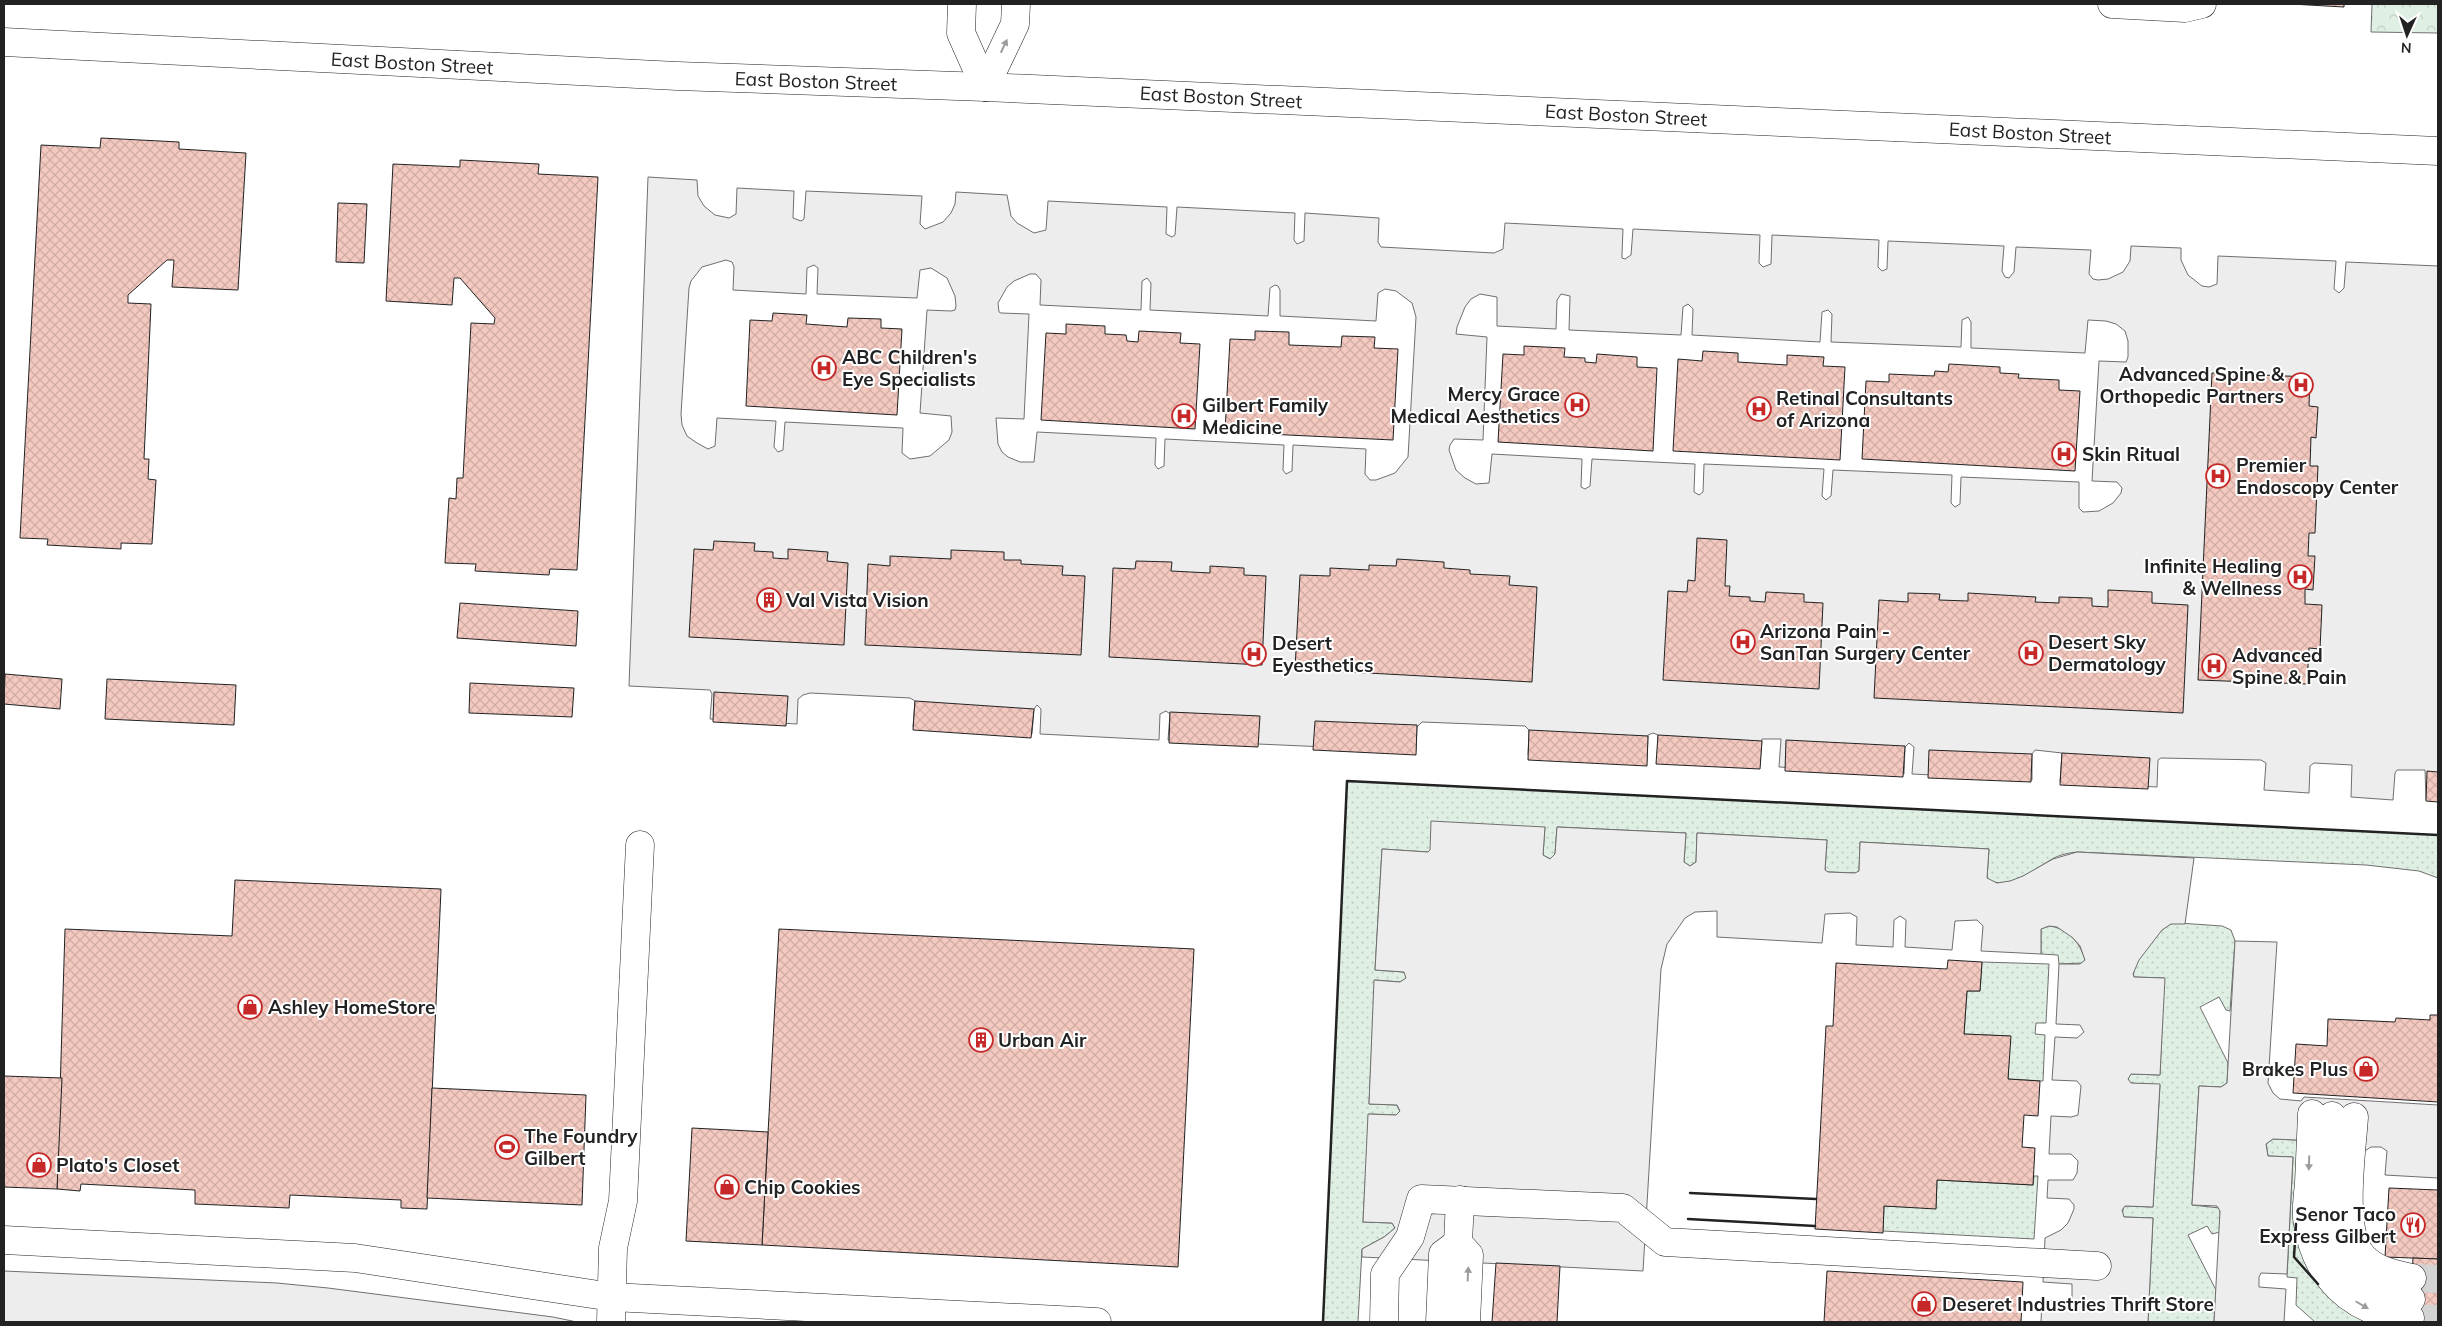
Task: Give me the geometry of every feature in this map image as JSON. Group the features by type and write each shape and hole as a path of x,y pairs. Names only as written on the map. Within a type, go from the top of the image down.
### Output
{"street":[{"path":"962,4 961,33 985,87"},
{"path":"985,87 1014,24 1016,4"},
{"path":"2112,4 2185,8 2202,4"},
{"name":"East Boston Street","path":"4,42 677,76 985,87 2438,151"},
{"path":"612,1310 613,1248 623,1201 640,845"},
{"path":"2333,1116 2351,1236 2362,1257 2385,1272 2411,1298 2390,1316 2363,1306 2335,1286 2314,1250 2307,1217 2333,1116"},
{"path":"1384,1322 1386,1274 1410,1237 1421,1199 1622,1208 1664,1242 2097,1266"},
{"path":"1460,1200 1458,1243 1469,1255 1466,1322"},
{"path":"4,1240 355,1258 612,1310 1097,1322"},
{"path":"1440,1322 1443,1254 1458,1243"}],"green space":[{"path":"2372,4 2438,4 2438,33 2371,32"},
{"path":"1347,781 2438,835 2438,878 2419,871 2366,865 2077,852 2057,857 2021,877 2003,883 1994,882 1987,878 1989,849 1860,842 1859,871 1856,873 1828,872 1825,871 1827,840 1697,833 1696,862 1690,866 1684,862 1686,833 1557,827 1555,854 1550,859 1543,855 1545,827 1428,852 1382,849 1375,970 1404,972 1407,978 1400,982 1375,980 1369,1104 1397,1105 1400,1112 1396,1115 1369,1114 1363,1222 1392,1223 1395,1228 1384,1237 1362,1249 1358,1322 1323,1322"},
{"path":"2179,923 2222,926 2231,930 2235,941 2230,1011 2226,1010 2219,997 2200,1007 2228,1063 2227,1083 2221,1087 2199,1086 2192,1205 2220,1208 2220,1232 2212,1234 2207,1226 2188,1235 2216,1290 2214,1322 2148,1322 2153,1218 2124,1217 2122,1214 2124,1206 2153,1207 2160,1085 2129,1083 2128,1075 2131,1074 2160,1075 2164,978 2134,977 2134,971 2146,947 2153,939 2166,927"},
{"path":"2049,926 2056,927 2072,937 2083,953 2085,960 2082,963 2059,964 2058,955 2041,954 2041,929"},
{"path":"1982,962 2049,964 2046,1023 2036,1023 2035,1034 2045,1035 2043,1081 2008,1079 2010,1036 1964,1034 1967,991 1980,991"},
{"path":"2273,1139 2296,1140 2301,1143 2373,1322 2315,1322 2296,1305 2297,1278 2287,1277 2293,1157 2268,1156 2266,1144"},
{"path":"2034,1176 2038,1176 2034,1239 1883,1231 1884,1206 1936,1208 1937,1180 2033,1185"}],"shaded area":[{"path":"648,177 697,180 698,196 704,206 715,215 729,218 736,214 737,188 794,191 793,218 801,221 804,219 806,191 922,196 920,224 925,229 943,222 951,213 955,204 956,192 1007,195 1011,216 1017,223 1034,233 1046,230 1048,201 1167,207 1166,234 1172,237 1175,235 1177,207 1295,213 1294,240 1297,244 1304,241 1305,213 1379,218 1378,242 1381,247 1494,253 1503,249 1505,223 1623,229 1622,258 1625,259 1631,255 1633,229 1760,235 1759,263 1763,267 1771,264 1772,235 1879,240 1878,267 1882,271 1887,269 1888,241 2004,246 2002,271 2005,277 2009,278 2014,272 2016,247 2091,250 2089,274 2093,279 2098,280 2108,279 2123,272 2130,261 2131,246 2181,248 2181,260 2188,275 2202,286 2209,287 2217,284 2218,256 2336,261 2334,289 2339,293 2344,288 2346,262 2438,266 2438,801 2426,800 2425,770 2397,770 2395,773 2393,800 2351,797 2352,765 2314,763 2310,766 2309,793 2264,790 2266,763 2261,760 2161,758 2158,760 2157,787 2060,782 2062,753 2035,750 2032,754 2032,780 1912,774 1914,747 1909,743 1905,747 1904,774 1779,767 1781,739 1762,739 1760,766 1657,761 1658,735 1653,733 1648,735 1647,761 1528,755 1529,730 1525,726 1422,722 1417,727 1416,751 1168,740 1170,714 1166,711 1160,714 1159,740 1040,734 1041,709 1037,705 1034,709 1032,734 913,727 915,701 910,698 810,693 798,699 797,724 710,719 712,694 710,690 629,686","holes":["726,260 732,262 734,267 733,290 806,294 807,268 814,265 818,268 817,294 917,298 920,270 931,268 947,278 955,296 956,306 955,310 951,311 927,310 920,413 951,416 952,432 949,440 930,456 910,459 902,453 903,428 785,422 783,450 778,452 774,447 776,421 717,418 715,446 708,449 687,436 682,425 681,414 689,288 691,281 702,267","1030,274 1036,274 1041,280 1040,305 1141,310 1142,281 1147,278 1151,283 1150,310 1268,316 1270,288 1275,285 1280,290 1280,316 1376,321 1378,293 1385,289 1396,291 1412,303 1416,317 1408,457 1395,473 1376,480 1370,480 1365,474 1366,449 1293,445 1292,471 1286,474 1283,470 1284,445 1165,439 1164,466 1158,469 1155,465 1156,438 1037,432 1034,462 1020,462 1008,457 1002,452 998,444 996,418 1024,419 1029,314 999,312 998,303 1007,287 1014,281","1480,294 1497,297 1497,326 1556,329 1557,300 1561,294 1570,296 1569,330 1681,335 1683,307 1688,304 1693,309 1692,335 1820,342 1822,312 1828,310 1832,314 1831,342 1961,347 1962,320 1968,317 1971,322 1971,348 2085,353 2088,320 2106,321 2116,324 2125,331 2128,341 2128,357 2126,362 2099,361 2092,481 2117,482 2122,488 2121,493 2113,503 2099,511 2083,512 2079,508 2079,482 1961,477 1960,504 1955,507 1951,503 1952,475 1833,470 1831,496 1826,500 1822,496 1824,469 1704,464 1703,492 1699,495 1694,492 1695,464 1592,459 1590,486 1585,489 1581,487 1582,459 1492,454 1489,483 1476,484 1456,470 1449,450 1454,439 1483,440 1487,337 1456,334 1465,307 1471,299"]},
{"path":"1431,821 1545,827 1543,855 1550,859 1555,854 1557,827 1686,833 1684,862 1690,866 1696,862 1697,833 1827,840 1825,870 1828,872 1855,873 1859,871 1860,842 1989,849 1987,878 1997,883 2023,876 2053,859 2077,852 2194,858 2185,924 2171,924 2162,930 2139,960 2133,974 2134,977 2165,978 2160,1075 2131,1074 2128,1079 2131,1083 2160,1084 2153,1207 2125,1206 2122,1210 2124,1217 2153,1218 2148,1322 2041,1322 2042,1300 2069,1301 2072,1298 2072,1284 2043,1282 2045,1238 2061,1230 2068,1223 2074,1209 2074,1205 2069,1199 2047,1198 2048,1180 2073,1180 2077,1173 2078,1161 2071,1154 2049,1154 2051,1116 2071,1117 2078,1115 2081,1086 2077,1081 2052,1080 2055,1037 2077,1038 2084,1032 2080,1025 2056,1024 2059,964 2080,964 2085,960 2080,946 2073,938 2057,927 2049,926 2041,929 2041,954 1981,951 1983,926 1977,920 1955,921 1952,950 1905,947 1906,920 1900,916 1894,920 1893,947 1856,945 1857,917 1850,913 1825,914 1822,943 1717,937 1717,911 1695,912 1685,918 1667,944 1661,969 1643,1271 1362,1257 1362,1249 1384,1237 1395,1228 1392,1223 1363,1222 1368,1114 1396,1115 1400,1111 1397,1105 1369,1104 1374,980 1400,982 1406,978 1404,972 1375,970 1382,849 1428,852 1430,850"},
{"path":"2235,941 2277,942 2268,1083 2273,1093 2280,1099 2301,1101 2304,1097 2438,1105 2438,1178 2385,1175 2387,1151 2381,1147 2371,1147 2363,1152 2301,1143 2296,1140 2273,1139 2266,1144 2268,1156 2293,1157 2287,1274 2261,1273 2259,1277 2259,1287 2286,1289 2284,1322 2214,1322 2220,1211 2217,1206 2192,1205 2199,1086 2221,1087 2227,1083"},
{"path":"4,1271 277,1283 553,1317 577,1322 4,1322"}],"building":[{"path":"2291,4 2344,4 2344,7"},
{"path":"101,138 179,142 179,149 246,153 238,290 172,287 174,260 167,260 128,295 128,303 151,304 144,459 149,459 148,479 156,480 152,544 121,543 121,549 47,545 48,539 20,538 41,145 100,148"},
{"path":"460,160 539,164 538,174 598,177 577,570 550,569 549,575 475,571 476,564 445,563 449,498 456,499 457,478 463,478 471,323 494,324 495,318 460,278 454,278 452,305 386,301 393,164 460,167"},
{"path":"338,203 367,204 364,263 336,262"},
{"name":"ABC Children's Eye Specialists","path":"773,313 807,315 806,324 847,327 848,318 881,319 881,328 902,329 897,415 746,406 750,320 772,321"},
{"path":"1066,324 1105,326 1105,334 1126,335 1127,341 1138,342 1139,331 1181,333 1180,343 1200,344 1195,429 1041,420 1046,333 1066,334"},
{"path":"1255,331 1289,332 1289,345 1341,347 1342,336 1375,337 1374,348 1398,349 1393,440 1225,432 1230,339 1255,340"},
{"name":"Mercy Grace Medical Aesthetics","path":"1524,346 1565,348 1564,357 1585,358 1585,362 1596,363 1597,354 1637,357 1637,367 1657,368 1653,451 1498,442 1503,354 1524,355"},
{"name":"Retinal Consultants of Arizona","path":"1703,351 1738,353 1738,362 1787,365 1787,355 1824,357 1823,366 1845,367 1840,460 1673,451 1678,359 1702,361"},
{"path":"1949,364 2000,367 2000,373 2019,374 2018,378 2059,380 2059,390 2080,391 2075,471 1862,459 1866,381 1889,382 1889,374 1934,376 1935,371 1948,372"},
{"path":"2212,373 2310,377 2309,406 2318,407 2316,438 2311,437 2310,466 2318,466 2315,533 2309,533 2308,556 2315,556 2313,590 2305,589 2305,604 2322,605 2320,649 2309,648 2307,684 2198,680"},
{"name":"Arizona Pain - SanTan Surgery Center","path":"1697,538 1727,540 1725,586 1730,586 1729,596 1750,597 1750,601 1765,602 1766,592 1804,594 1804,602 1823,603 1819,689 1663,680 1668,591 1687,592 1688,580 1695,581"},
{"name":"Val Vista Vision","path":"714,541 755,543 754,551 773,552 773,558 788,559 788,549 828,552 827,561 848,563 844,645 689,637 694,549 713,550"},
{"path":"951,550 1004,552 1004,560 1021,560 1021,564 1063,566 1062,575 1085,576 1081,655 865,645 868,564 890,566 890,556 951,559"},
{"path":"1397,559 1444,562 1444,568 1470,570 1470,574 1510,576 1509,585 1537,587 1532,682 1295,669 1300,575 1330,576 1330,568 1369,570 1369,565 1396,566"},
{"path":"1136,561 1172,562 1171,571 1210,573 1210,566 1244,568 1244,575 1266,576 1262,665 1109,657 1113,568 1135,569"},
{"name":"Desert Sky Dermatology","path":"2108,590 2152,592 2152,603 2188,605 2183,713 1874,698 1879,600 1908,602 1908,593 1940,594 1939,600 1968,601 1968,593 2036,597 2035,602 2059,603 2059,597 2092,598 2092,606 2108,607"},
{"path":"460,603 578,611 576,646 457,638"},
{"path":"5,674 62,679 60,709 4,704"},
{"path":"107,679 236,685 234,725 105,719"},
{"path":"470,683 574,688 572,717 469,713"},
{"path":"714,692 788,696 786,726 713,722"},
{"path":"915,701 1034,709 1031,738 913,730"},
{"path":"1170,712 1260,716 1258,747 1169,743"},
{"path":"1315,721 1417,725 1416,755 1313,750"},
{"path":"1529,730 1648,736 1647,766 1528,760"},
{"path":"1658,735 1762,741 1760,769 1656,764"},
{"path":"1786,740 1905,746 1903,777 1785,771"},
{"path":"1929,750 2032,754 2031,782 1928,778"},
{"path":"2062,753 2150,758 2148,789 2060,785"},
{"path":"2427,771 2438,772 2438,802 2426,801"},
{"name":"Ashley HomeStore","path":"235,880 441,889 427,1209 401,1208 401,1200 290,1195 289,1208 195,1204 195,1190 81,1184 80,1191 57,1189 65,929 232,936"},
{"name":"Urban Air","path":"779,929 1194,949 1178,1267 762,1245"},
{"path":"1948,960 1982,962 1980,991 1967,991 1964,1034 2011,1036 2008,1079 2040,1081 2038,1116 2024,1115 2022,1147 2035,1148 2033,1185 1937,1180 1936,1209 1884,1206 1883,1233 1815,1229 1826,1026 1833,1026 1836,963 1947,969"},
{"name":"Brakes Plus","path":"2430,1015 2438,1015 2438,1102 2293,1093 2296,1044 2327,1046 2328,1019 2395,1022 2396,1018 2430,1020"},
{"path":"4,1076 62,1078 57,1189 4,1187"},
{"name":"The Foundry Gilbert","path":"432,1088 586,1095 582,1205 427,1198"},
{"name":"Chip Cookies","path":"692,1128 768,1132 762,1245 686,1241"},
{"name":"Senor Taco Express Gilbert","path":"2389,1188 2438,1190 2438,1259 2385,1257"},
{"path":"2413,1258 2438,1259 2438,1322 2409,1322"},
{"path":"1496,1263 1560,1266 1557,1322 1492,1322"},
{"name":"Deseret Industries Thrift Store","path":"1827,1271 2023,1282 2021,1322 1824,1322"}],"tunnel":[{"path":"2412,1278 2438,1279"},
{"path":"2410,1318 2438,1319"}],"wall":[{"path":"1323,1322 1347,781 2438,835"},
{"path":"1690,1193 1816,1199"},
{"path":"1688,1219 1815,1226"},
{"path":"2296,1224 2294,1257 2318,1284"}],"place":[{"name":"ABC Children's Eye Specialists","path":"824,368"},
{"name":"Advanced Spine & Orthopedic Partners","path":"2301,385"},
{"name":"Mercy Grace Medical Aesthetics","path":"1577,405"},
{"name":"Retinal Consultants of Arizona","path":"1759,409"},
{"name":"Gilbert Family Medicine","path":"1184,416"},
{"name":"Skin Ritual","path":"2064,454"},
{"name":"Premier Endoscopy Center","path":"2218,476"},
{"name":"Infinite Healing & Wellness","path":"2300,577"},
{"name":"Val Vista Vision","path":"769,600"},
{"name":"Arizona Pain - SanTan Surgery Center","path":"1743,642"},
{"name":"Desert Sky Dermatology","path":"2031,653"},
{"name":"Desert Eyesthetics","path":"1254,654"},
{"name":"Advanced Spine & Pain","path":"2214,666"},
{"name":"Ashley HomeStore","path":"250,1007"},
{"name":"Urban Air","path":"981,1040"},
{"name":"Brakes Plus","path":"2366,1069"},
{"name":"The Foundry Gilbert","path":"507,1147"},
{"name":"Plato's Closet","path":"39,1165"},
{"name":"Chip Cookies","path":"727,1187"},
{"name":"Senor Taco Express Gilbert","path":"2413,1225"},
{"name":"Deseret Industries Thrift Store","path":"1924,1304"}]}
